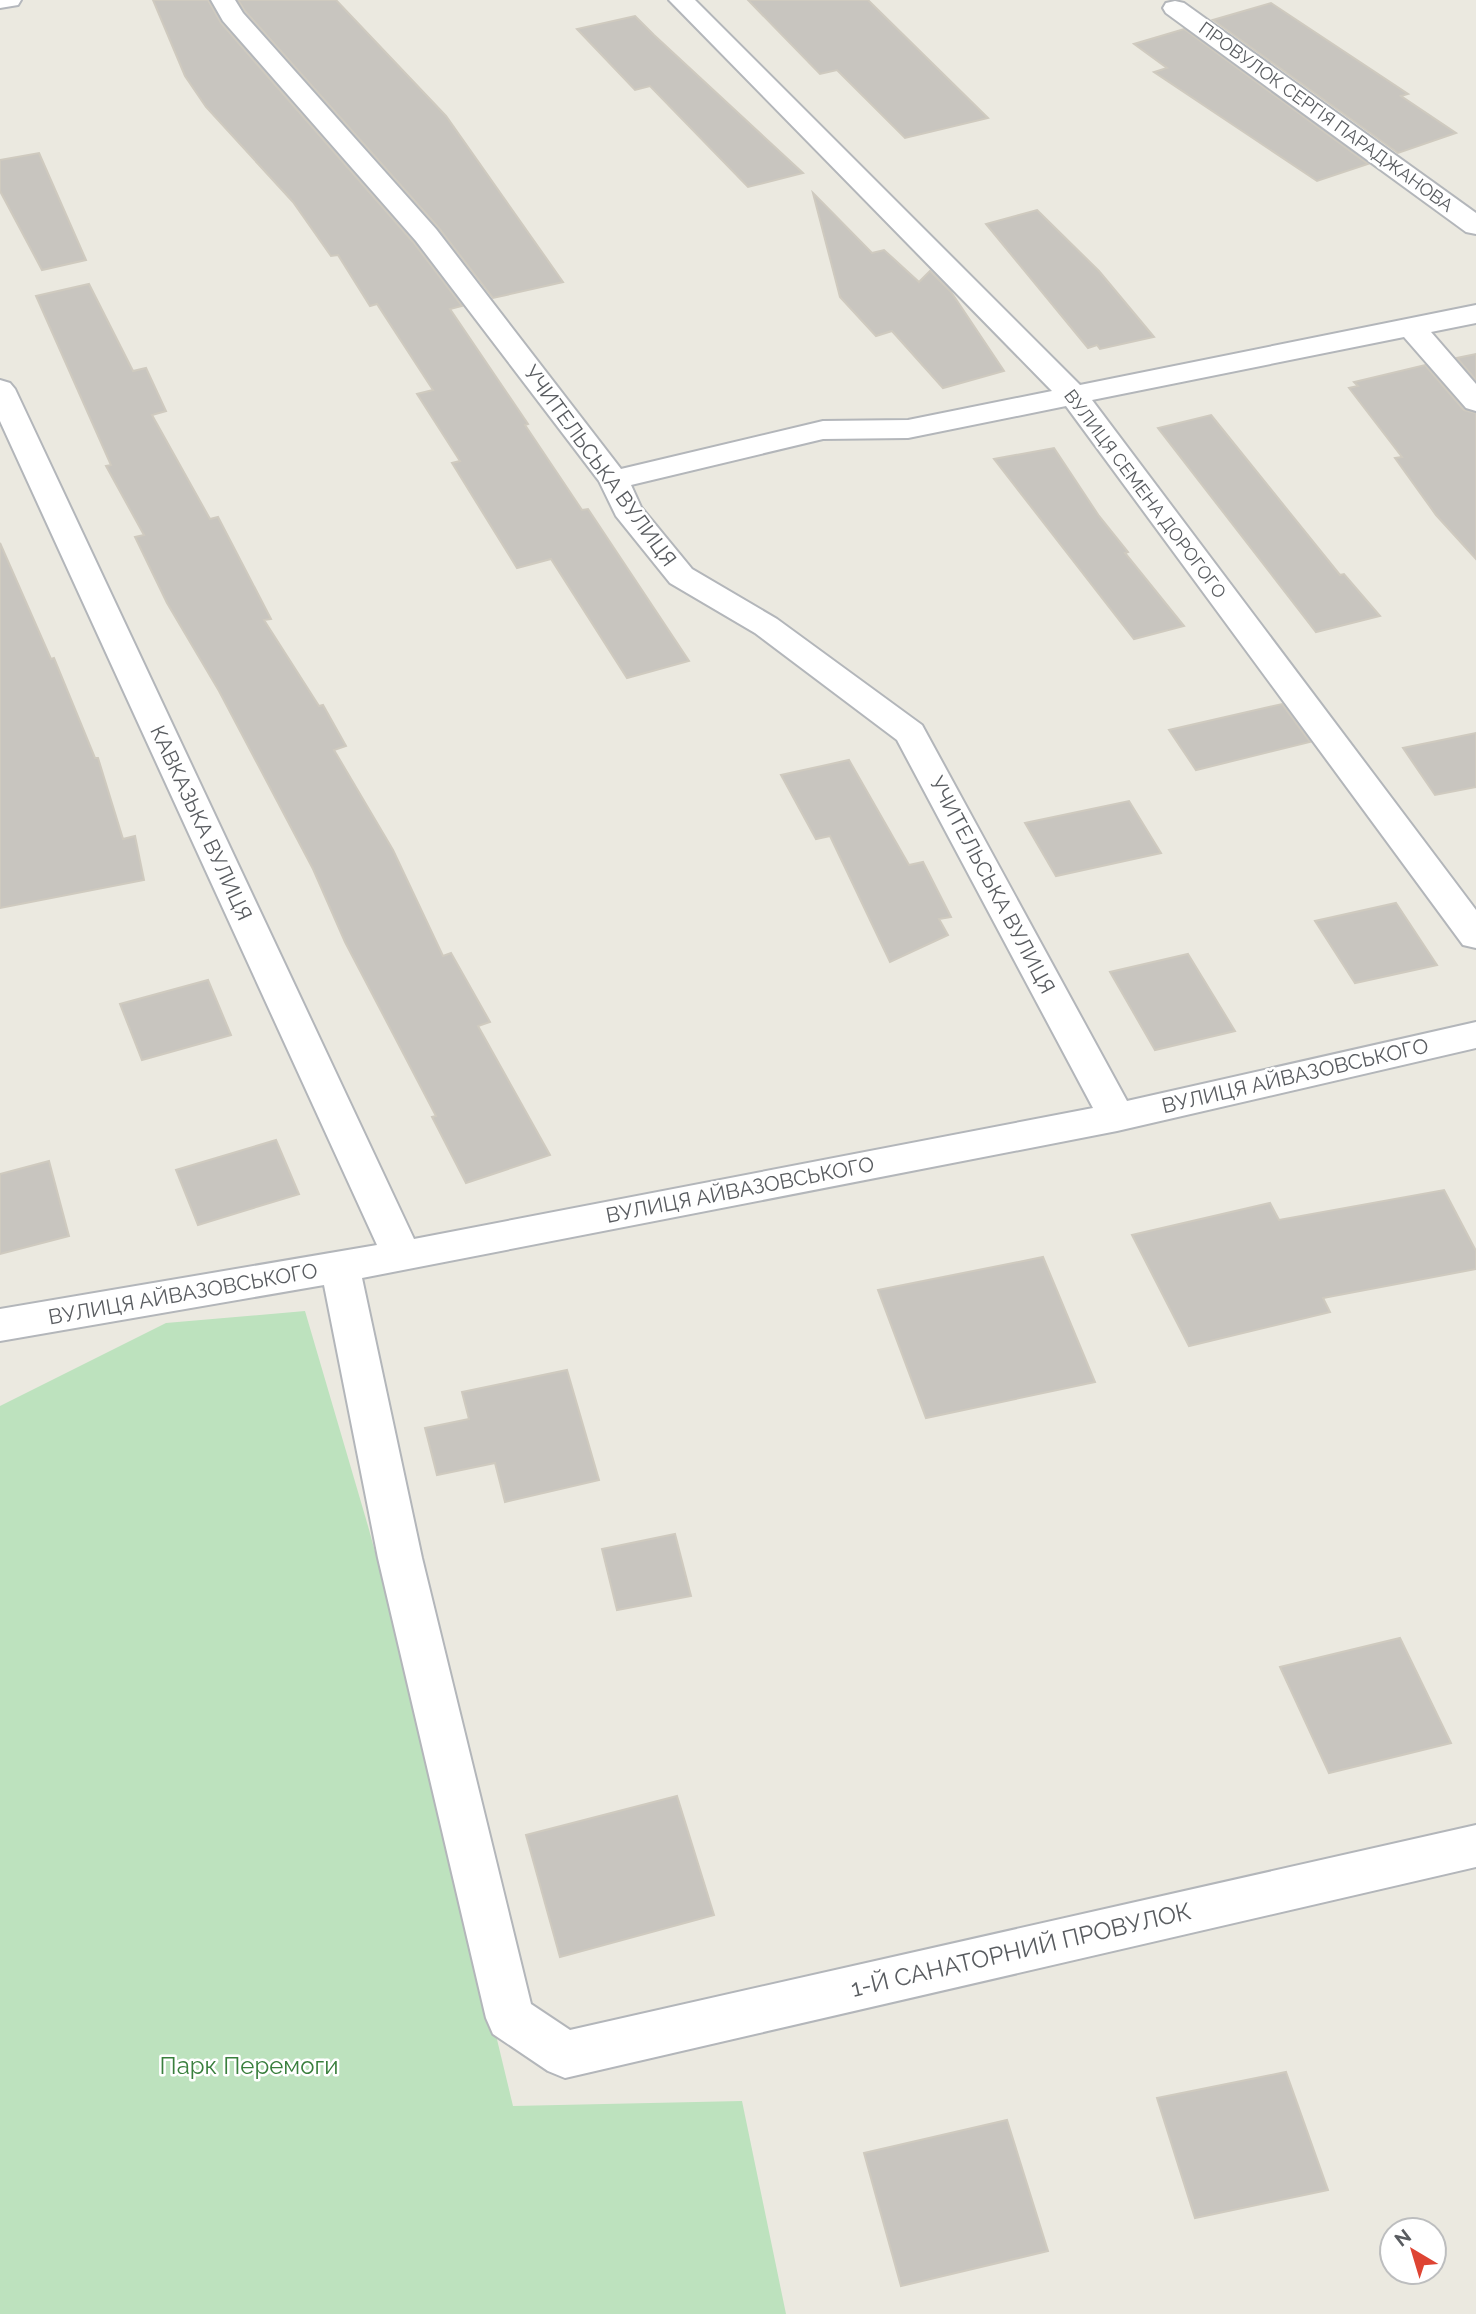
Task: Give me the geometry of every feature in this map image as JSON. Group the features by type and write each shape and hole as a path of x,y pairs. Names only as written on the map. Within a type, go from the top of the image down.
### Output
{"street":[{"path":"0,1 9,0"},
{"name":"УЧИТЕЛЬСЬКА ВУЛИЦЯ","path":"223,0 232,16 426,235 614,480 627,509 681,576 766,626 910,733 1117,1117"},
{"name":"ВУЛИЦЯ СЕМЕНА ДОРОГОГО","path":"681,0 1074,396 1476,936"},
{"name":"ПРОВУЛОК СЕРГІЯ ПАРАДЖАНОВА","path":"1175,8 1476,226"},
{"path":"614,480 823,430 908,429 1476,314"},
{"path":"1412,328 1476,402"},
{"name":"КАВКАЗЬКА ВУЛИЦЯ","path":"0,389 402,1256"},
{"name":"ВУЛИЦЯ АЙВАЗОВСЬКОГО","path":"0,1325 402,1256 1117,1117 1476,1035"},
{"name":"1-Й САНАТОРНИЙ ПРОВУЛОК","path":"340,1267 400,1558 510,2018 565,2055 1476,1846"}],"green space":[{"name":"Парк Перемоги","path":"305,1311 414,1694 513,2106 742,2101 786,2314 0,2314 0,1406 166,1323"}],"building":[{"path":"153,0 208,0 221,23 414,243 462,306 450,309 528,424 525,425 582,510 588,509 689,661 627,678 551,559 517,568 452,463 460,461 417,394 433,390 377,304 370,306 338,255 331,256 293,202 206,107 185,76"},
{"path":"238,0 336,0 446,116 563,282 493,298 438,227"},
{"path":"748,0 868,0 988,118 905,138 837,70 820,74"},
{"path":"1271,3 1408,94 1401,96 1456,133 1398,153 1213,20"},
{"path":"635,16 803,173 748,187 650,86 635,90 577,29"},
{"path":"1184,29 1368,164 1317,181 1154,72 1167,68 1134,44"},
{"path":"39,153 86,260 42,270 0,191 0,160"},
{"path":"813,193 872,253 884,250 919,282 930,271 951,292 1004,371 943,388 892,331 876,336 840,297"},
{"path":"1037,210 1099,271 1154,337 1100,349 1097,345 1088,348 986,224"},
{"path":"89,284 133,371 146,368 166,411 152,415 210,519 218,517 271,619 264,620 319,706 323,705 346,746 334,750 393,850 443,956 451,953 490,1022 478,1026 550,1155 466,1183 432,1117 436,1116 345,942 313,869 219,691 167,603 135,537 144,535 106,466 111,465 36,296"},
{"path":"1476,354 1476,380 1457,358"},
{"path":"1425,365 1464,410 1476,413 1476,559 1436,515 1395,458 1402,457 1349,388 1358,386 1354,382"},
{"path":"1211,415 1340,575 1344,574 1380,616 1316,632 1158,428"},
{"path":"1054,448 1099,516 1128,552 1125,553 1184,626 1134,639 994,459"},
{"path":"0,543 51,659 54,658 95,758 98,758 123,839 135,836 144,880 0,908"},
{"path":"1282,704 1310,742 1196,770 1169,730"},
{"path":"1476,733 1476,787 1435,795 1403,748"},
{"path":"849,760 909,865 923,862 951,917 939,919 948,935 890,962 830,836 816,839 781,775"},
{"path":"1129,801 1161,853 1056,876 1025,823"},
{"path":"1396,903 1437,965 1355,983 1315,921"},
{"path":"1188,954 1235,1031 1155,1050 1110,972"},
{"path":"208,980 231,1035 142,1060 120,1004"},
{"path":"276,1140 299,1194 198,1225 176,1170"},
{"path":"49,1161 69,1236 0,1254 0,1174"},
{"path":"1444,1190 1476,1251 1476,1269 1323,1298 1330,1312 1189,1346 1132,1235 1270,1203 1279,1220"},
{"path":"1043,1257 1095,1382 926,1418 878,1290"},
{"path":"567,1370 599,1480 505,1502 495,1463 437,1475 425,1428 469,1419 462,1392"},
{"path":"675,1534 691,1596 617,1610 602,1549"},
{"path":"1400,1638 1451,1743 1329,1773 1280,1667"},
{"path":"677,1796 714,1915 560,1957 526,1835"},
{"path":"1286,2072 1328,2190 1195,2218 1157,2098"},
{"path":"1007,2120 1048,2251 901,2286 864,2153"}]}
